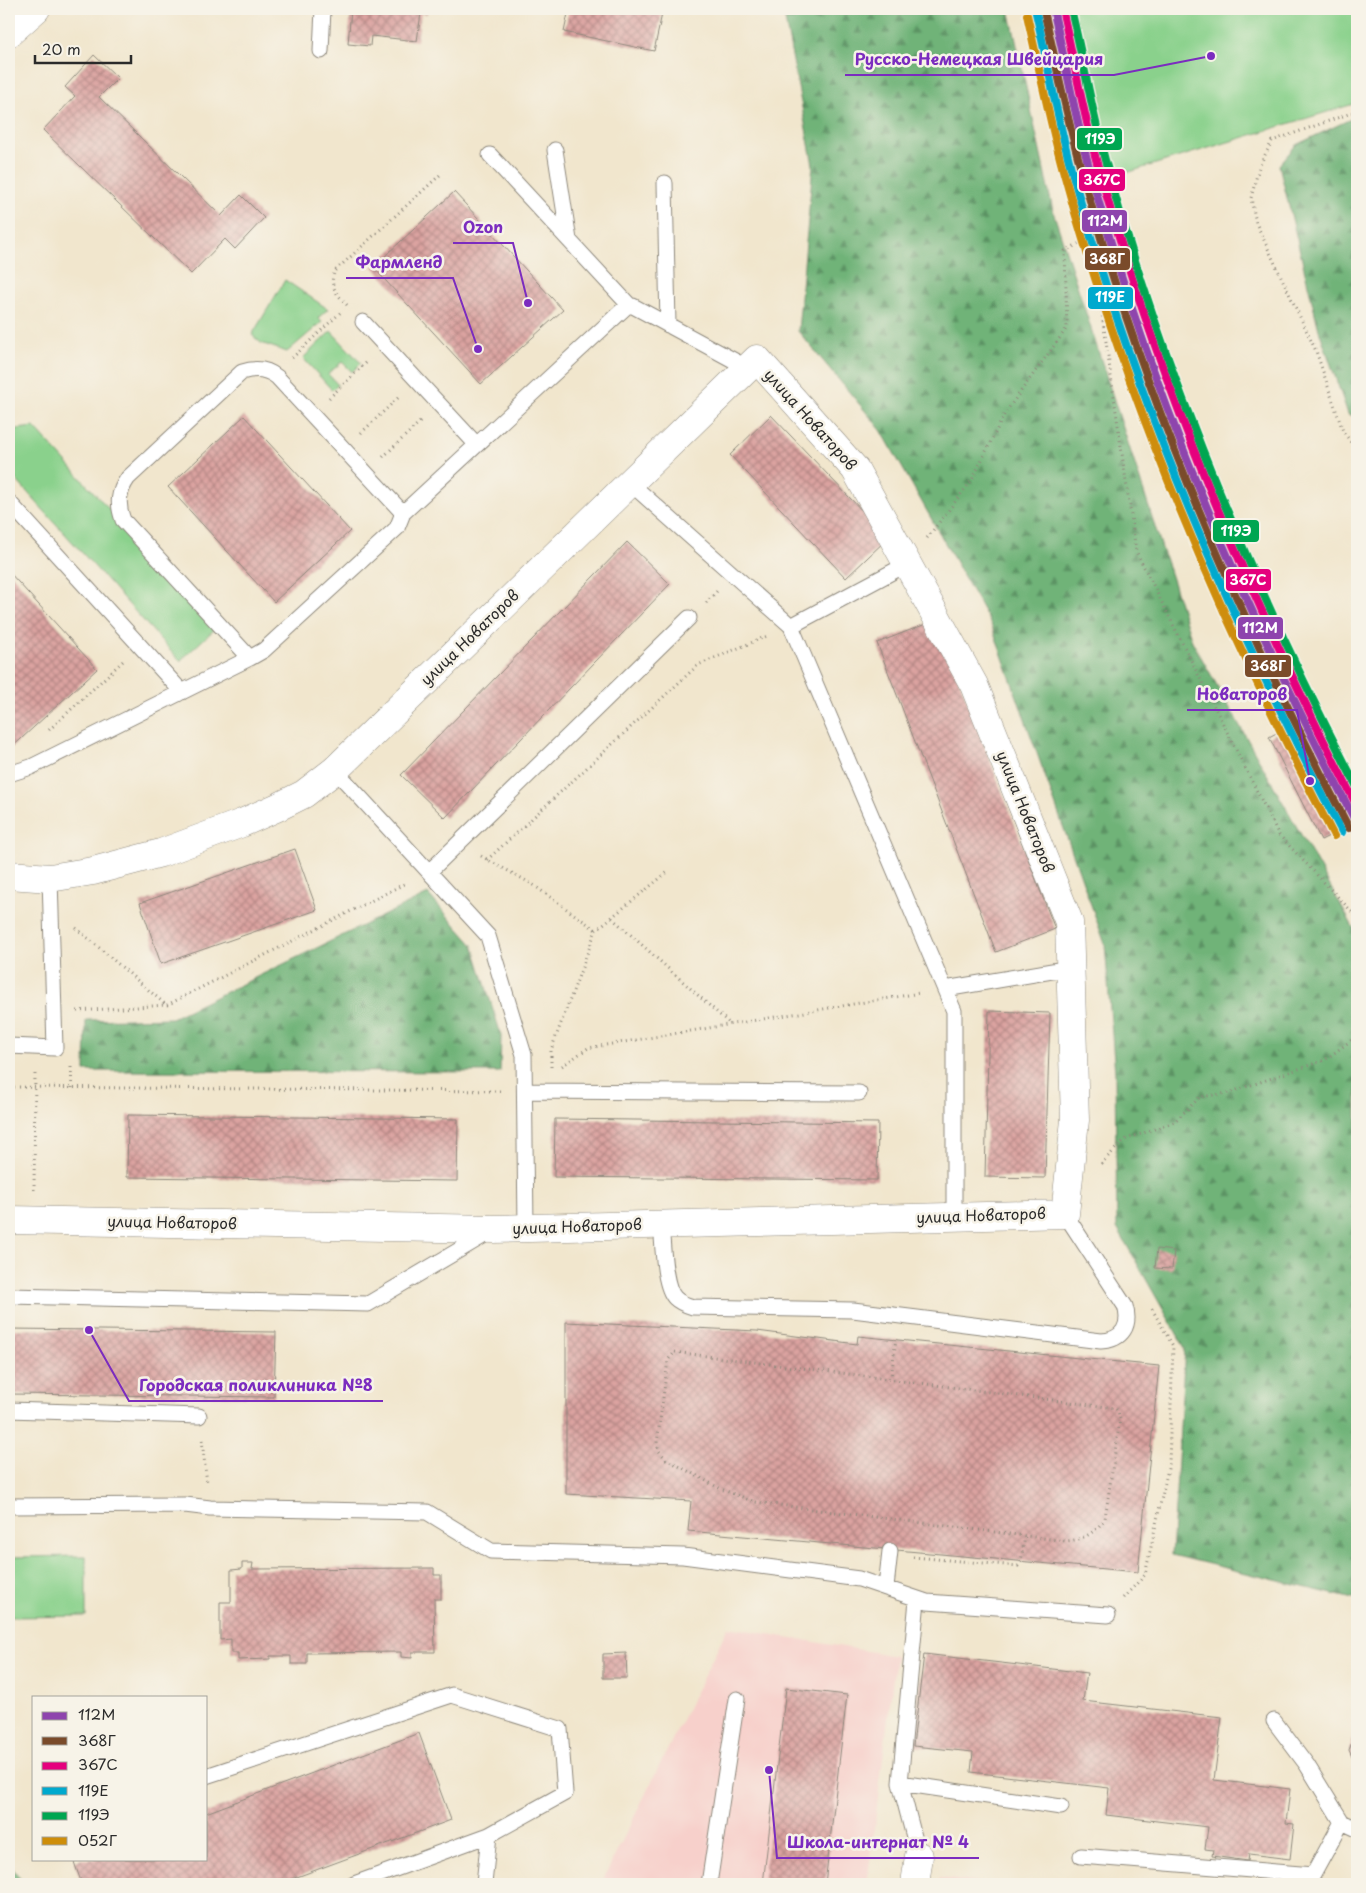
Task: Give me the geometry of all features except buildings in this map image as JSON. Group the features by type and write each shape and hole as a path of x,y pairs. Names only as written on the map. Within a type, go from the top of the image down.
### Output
{"street":[{"path":"9,33 36,9"},
{"name":"улица Новаторов","path":"9,875 50,878 127,862 199,840 304,794 335,770 757,360 856,469 974,685 1069,922 1075,1120 1065,1214 494,1229 21,1220"},
{"path":"915,1884 919,1856"}],"lane":[{"path":"321,51 323,9"},
{"path":"555,150 569,240"},
{"path":"490,155 630,306 748,368"},
{"path":"665,183 668,325"},
{"path":"9,774 31,767 250,658 272,644 397,528 403,512 623,308 630,306"},
{"path":"363,322 476,444"},
{"path":"250,658 122,520 118,504 123,486 128,478 242,372 261,369 274,375 403,512"},
{"path":"630,483 791,626 954,1011 954,1216"},
{"path":"9,502 182,692"},
{"path":"791,626 907,564"},
{"path":"429,872 690,618"},
{"path":"335,770 488,936 524,1055 526,1228"},
{"path":"9,1046 55,1048 50,878"},
{"path":"945,989 1070,968"},
{"path":"525,1091 859,1093"},
{"path":"661,1224 668,1286 674,1298 682,1304 693,1306 853,1310 1110,1341 1122,1334 1126,1327 1128,1316 1125,1306 1065,1214"},
{"path":"9,1296 368,1304 494,1229"},
{"path":"9,1410 199,1416"},
{"path":"9,1506 185,1505 210,1508 427,1512 491,1551 683,1556 859,1579 886,1587 917,1600 938,1603 1108,1615"},
{"path":"886,1587 890,1553"},
{"path":"917,1600 900,1784 919,1856"},
{"path":"208,1775 452,1695 560,1729 565,1793 489,1835 354,1884"},
{"path":"709,1884 737,1699"},
{"path":"1274,1721 1307,1765 1342,1822 1357,1830"},
{"path":"900,1784 1061,1807"},
{"path":"1081,1856 1313,1875 1342,1822"},
{"path":"484,1884 489,1835"}],"path":[{"path":"1040,9 1091,237 1136,551 1279,836 1357,917"},
{"path":"1357,111 1272,141 1259,167 1251,198 1256,223 1316,351 1343,431 1357,451"},
{"path":"274,375 348,306 333,287 333,276 336,271 440,174"},
{"path":"1091,237 1096,251"},
{"path":"907,564 972,480 1005,413 1066,328 1066,251 1091,237"},
{"path":"311,414 385,345"},
{"path":"344,449 417,380"},
{"path":"366,473 439,404"},
{"path":"690,618 734,576"},
{"path":"487,860 698,665 791,626"},
{"path":"45,733 140,646"},
{"path":"458,843 532,884 596,930"},
{"path":"669,871 596,930 551,1050 552,1073 588,1048 945,989"},
{"path":"54,1012 167,1005 429,872"},
{"path":"51,906 167,1005"},
{"path":"612,918 730,1024"},
{"path":"1098,1168 1124,1140 1174,1122 1200,1097 1228,1093 1325,1060 1357,1036"},
{"path":"21,1220 37,1047"},
{"path":"9,1087 525,1091"},
{"path":"1108,1615 1145,1575 1169,1464 1173,1346 1150,1305"},
{"path":"891,1379 896,1340"},
{"path":"675,1352 1108,1407 1118,1411 1120,1419 1110,1501 1105,1518 1100,1526 1086,1537 1072,1541 1025,1536 755,1502 721,1490 666,1459 658,1447 668,1360 675,1352"},
{"path":"199,1416 210,1508"},
{"path":"890,1553 1018,1566 1021,1562 1025,1536"}],"shaded area":[{"path":"728,1627 896,1656 867,1884 601,1884"},
{"path":"939,1878 989,1884 938,1884"}],"green space":[{"path":"783,9 1009,9 1053,211 1192,641 1357,934 1357,1600 1172,1555 1185,1348 1117,1228 1115,1073 1105,944 991,624 881,430 798,331 813,165"},
{"path":"1053,9 1357,9 1357,103 1093,183"},
{"path":"1357,116 1357,418 1348,414 1319,330 1279,165 1296,145"},
{"path":"285,280 328,309 318,318 322,322 287,352 261,343 252,335"},
{"path":"331,331 361,363 352,372 342,362 328,374 338,385 332,390 303,358"},
{"path":"34,427 217,627 180,661 9,472 9,430"},
{"path":"428,894 473,945 501,1035 500,1072 85,1071 86,1020 172,1018"},
{"path":"86,1556 86,1616 9,1617 9,1557"},
{"path":"9,1863 24,1884 9,1884"}],"transit line":[{"name":"112М","path":"1053,9 1088,163 1113,249 1171,418 1239,583 1316,744 1357,824"},
{"name":"367С","path":"1062,9 1097,163 1149,329 1179,411 1210,492 1244,572 1280,651 1357,806"},
{"name":"119Э","path":"1071,9 1105,160 1155,321 1184,401 1214,480 1247,558 1282,635 1357,787"},
{"name":"368Г","path":"1044,11 1075,146 1105,251 1163,421 1231,586 1308,748 1349,828"},
{"name":"119Е","path":"1036,13 1071,168 1096,254 1155,424 1188,507 1261,671 1342,832"},
{"name":"052Г","path":"1027,15 1058,151 1088,257 1147,427 1180,510 1253,675 1334,836"}],"place":[{"name":"Русско-Немецкая Швейцария","path":"1211,56"},
{"name":"Ozon","path":"528,303"},
{"name":"Фармленд","path":"478,349"},
{"name":"Новаторов","path":"1310,781"},
{"name":"Городская поликлиника №8","path":"89,1330"},
{"name":"Школа-интернат № 4","path":"769,1770"}]}
